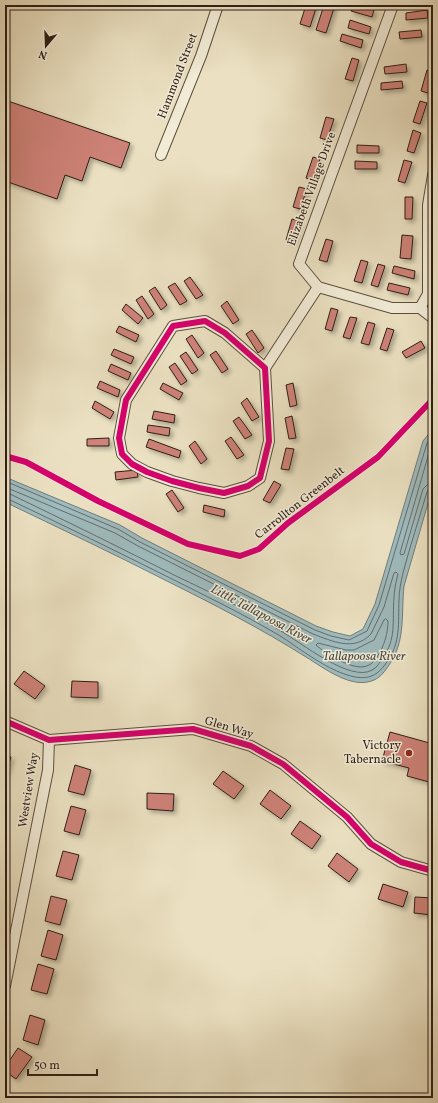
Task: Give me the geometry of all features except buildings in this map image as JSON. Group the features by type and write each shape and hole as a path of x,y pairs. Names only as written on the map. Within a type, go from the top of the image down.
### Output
{"street":[{"name":"Hammond Street","path":"161,155 201,56 218,5"},
{"name":"Elizabeth Village Drive","path":"318,287 299,264 393,5"},
{"path":"420,308 428,294 428,205 433,175"},
{"path":"265,368 226,333 205,321 173,326 126,400 118,438 122,454 132,464 147,472 172,481 199,488 224,493 248,486 260,478 269,441 265,368 318,287 392,308 420,308 433,318"},
{"name":"Glen Way","path":"5,721 49,740 193,729 251,746 283,764 346,817 371,844 401,862 433,871"},
{"name":"Westview Way","path":"5,986 48,770 49,740"}],"water":[{"name":"Tallapoosa River","path":"433,429 433,486 404,586 402,627 398,646 383,674 374,680 366,682 357,682 338,676 289,646 219,607 5,502 5,477 120,525 142,538 316,626 350,636 363,629 375,604 423,441"}],"cycle path":[{"path":"205,321 225,333 265,368 269,441 260,478 248,486 224,493 172,481 147,472 132,464 122,454 119,438 126,400 173,326 205,321"},
{"name":"Carrollton Greenbelt","path":"5,456 26,462 98,501 188,544 240,556 259,549 288,523 378,457 433,399"},
{"path":"5,721 49,740 193,729 251,746 283,764 347,817 371,844 401,862 433,871"}],"place":[{"name":"Victory Tabernacle","path":"409,753"}],"water label":[{"name":"Little Tallapoosa River","path":"261,615"}]}
